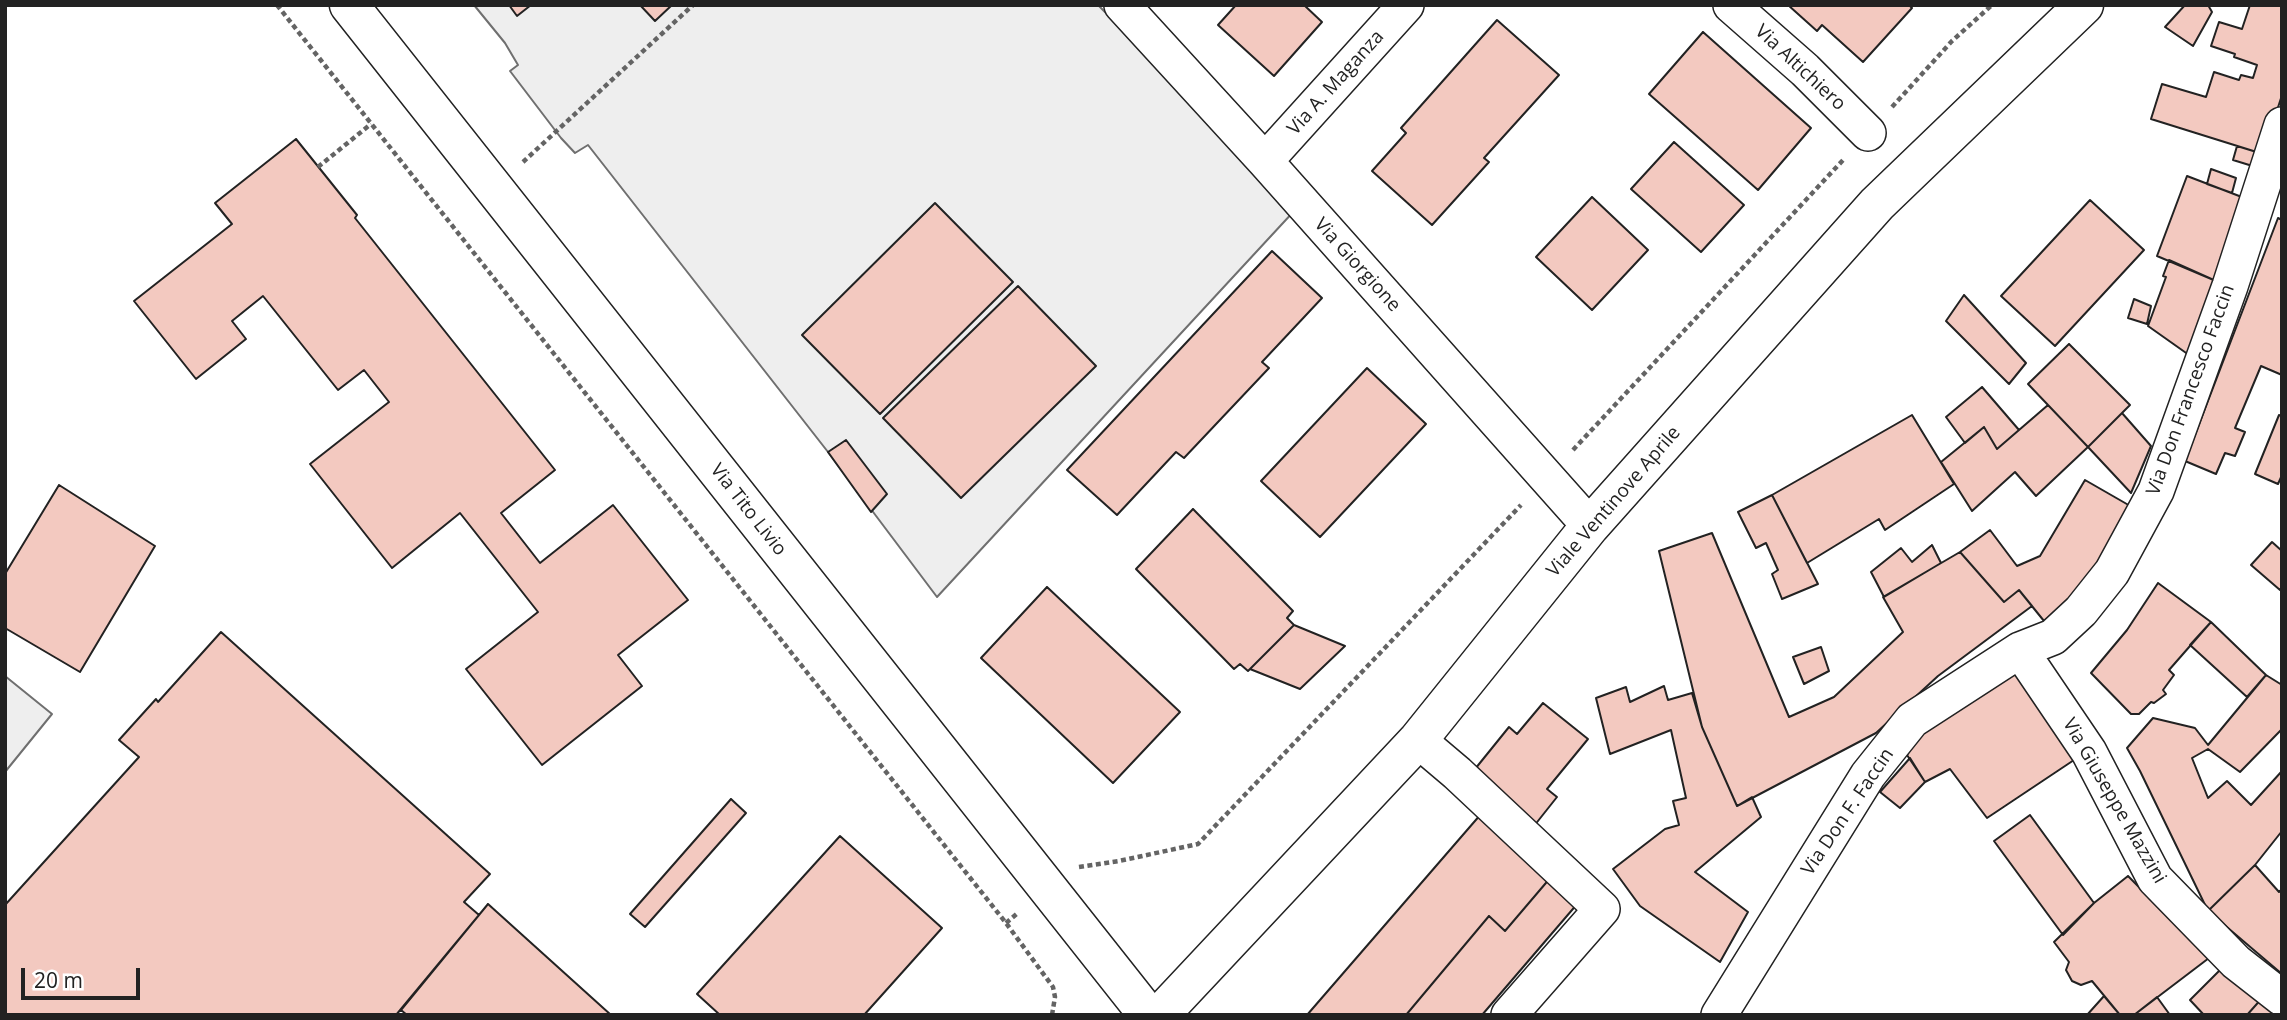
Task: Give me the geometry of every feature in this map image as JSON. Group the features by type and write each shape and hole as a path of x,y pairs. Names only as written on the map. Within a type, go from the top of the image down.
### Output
{"main road":[{"name":"Via Tito Livio","path":"349,5 1148,1015"},
{"name":"Viale Ventinove Aprile","path":"1160,1015 1418,740 1590,526 1877,204 2084,5"}],"street":[{"name":"Via Giorgione","path":"1122,5 1265,161 1590,526"},
{"name":"Via A. Maganza","path":"1265,161 1406,5"},
{"name":"Via Altichiero","path":"1731,5 1805,70 1868,133"},
{"name":"Via Don Francesco Faccin","path":"2020,650 2053,637 2081,611 2112,572 2156,491 2230,286 2282,125"},
{"name":"Via Giuseppe Mazzini","path":"2020,650 2089,752 2155,879 2236,962 2282,998"},
{"name":"Via Don F. Faccin","path":"1719,1015 1868,775 1912,720 2020,650"},
{"path":"1418,740 1602,909 1509,1015"}],"path":[{"path":"276,5 1006,923 1054,987 1052,1015"},
{"path":"494,189 693,5"},
{"path":"318,167 371,124"}],"shaded area":[{"path":"474,5 1098,5 1279,188 1295,210 937,597 828,452 588,145 575,153 561,138 510,71 518,65 505,43"},
{"path":"5,676 52,714 5,772"}],"building":[{"path":"509,5 531,5 517,16"},
{"path":"640,5 672,5 655,21"},
{"path":"1236,5 1304,5 1322,22 1274,76 1218,25"},
{"path":"1788,5 1909,5 1912,8 1863,62 1822,25 1817,31"},
{"path":"2185,5 2208,5 2212,12 2193,46 2165,27"},
{"path":"2250,5 2282,5 2282,95 2263,154 2151,119 2162,84 2206,97 2214,72 2239,80 2241,75 2253,78 2257,65 2211,46 2219,22 2242,29"},
{"path":"1497,20 1559,75 1484,158 1489,162 1432,225 1372,171 1406,133 1401,128"},
{"path":"1703,32 1811,128 1758,190 1649,94"},
{"path":"296,139 357,215 355,218 555,470 501,513 540,563 613,505 688,600 618,655 642,686 542,765 466,669 538,612 460,513 392,568 310,464 389,402 364,370 338,390 263,296 232,321 246,339 196,379 134,301 232,224 215,203"},
{"path":"1674,142 1744,205 1701,252 1631,189"},
{"path":"2237,146 2263,154 2259,168 2233,160"},
{"path":"2211,169 2236,178 2232,193 2207,184"},
{"path":"2187,176 2247,199 2216,281 2157,256"},
{"path":"1592,197 1648,250 1592,310 1536,257"},
{"path":"2090,200 2144,250 2055,346 2001,296"},
{"path":"935,203 1013,282 880,414 802,335"},
{"path":"2278,218 2282,220 2282,375 2261,366 2235,428 2245,432 2235,456 2225,453 2216,474 2185,461"},
{"path":"1272,251 1322,298 1262,362 1269,368 1184,458 1176,452 1117,515 1067,470"},
{"path":"2169,260 2216,281 2189,355 2148,326 2166,277 2163,276"},
{"path":"1018,286 1096,366 961,498 883,418"},
{"path":"1964,295 2026,363 2009,384 1946,321"},
{"path":"2134,299 2151,306 2147,324 2128,318"},
{"path":"2069,344 2130,405 2088,447 2028,384"},
{"path":"1367,368 1426,424 1320,537 1261,481"},
{"path":"1982,387 2019,430 1997,449 1984,427 1965,443 1946,417"},
{"path":"2048,405 2088,447 2036,496 2015,472 1972,511 1941,462 1984,427 1997,449"},
{"path":"2122,413 2151,446 2131,493 2088,447"},
{"path":"1912,415 1954,484 1885,530 1879,519 1807,563 1772,495"},
{"path":"2279,415 2282,416 2282,475 2278,484 2255,474"},
{"path":"846,440 887,494 871,512 828,452"},
{"path":"2085,480 2132,507 2073,602 2044,621 2019,590 2004,602 1960,552 1990,530 2017,566 2040,556"},
{"path":"59,485 155,546 80,672 5,628 5,574"},
{"path":"1772,495 1818,584 1782,599 1772,574 1778,570 1766,543 1756,548 1738,512"},
{"path":"1193,509 1293,611 1287,618 1294,625 1248,671 1240,664 1234,669 1136,569"},
{"path":"1712,533 1789,717 1834,697 1903,632 1883,597 1960,552 2004,602 2019,590 2032,606 1938,676 1876,733 1737,806 1702,727 1659,551"},
{"path":"2272,542 2282,551 2280,590 2251,565"},
{"path":"1932,545 1941,563 1884,597 1871,572 1901,548 1912,562"},
{"path":"2158,583 2211,622 2169,670 2174,675 2163,690 2166,694 2154,703 2151,702 2139,714 2131,714 2091,673 2127,630"},
{"path":"1047,587 1180,712 1113,783 981,658"},
{"path":"2211,622 2266,675 2247,697 2190,645"},
{"path":"1294,625 1345,646 1300,689 1250,669"},
{"path":"221,632 490,874 464,902 479,915 396,1015 5,1015 5,905 139,757 119,740 156,699 158,702"},
{"path":"1821,647 1829,671 1804,684 1793,657"},
{"path":"2013,669 2074,760 1987,818 1950,769 1925,782 1907,755 1924,726"},
{"path":"2266,675 2282,685 2282,729 2240,772 2208,749 2192,758 2208,798 2227,781 2251,805 2282,771 2282,831 2255,865 2208,911 2127,748 2153,718 2195,728 2208,745"},
{"path":"1664,686 1668,700 1692,693 1702,727 1737,806 1752,797 1761,817 1695,872 1748,912 1720,962 1640,906 1613,869 1665,829 1679,825 1673,801 1686,798 1671,730 1610,754 1596,698 1626,687 1630,702"},
{"path":"1543,703 1588,739 1547,789 1557,797 1534,826 1471,774 1509,727 1517,734"},
{"path":"1910,758 1925,782 1900,808 1880,792"},
{"path":"731,799 746,813 645,927 630,914"},
{"path":"1481,814 1551,877 1505,931 1489,916 1406,1015 1307,1015"},
{"path":"2030,815 2094,903 2063,935 1994,841"},
{"path":"840,836 942,928 864,1015 720,1015 697,994"},
{"path":"2255,865 2279,892 2282,889 2282,974 2208,911"},
{"path":"2128,876 2209,958 2134,1015 2120,1015 2092,981 2081,985 2072,981 2066,970 2069,962 2054,942 2094,903"},
{"path":"1551,877 1578,903 1482,1015 1406,1015 1489,916 1505,931"},
{"path":"488,904 611,1015 407,1015 401,1010"},
{"path":"2227,963 2263,997 2247,1015 2204,1015 2190,1000"},
{"path":"2104,996 2120,1015 2087,1015"},
{"path":"2157,997 2170,1015 2134,1015"},
{"path":"2263,997 2281,1015 2247,1015"}]}
